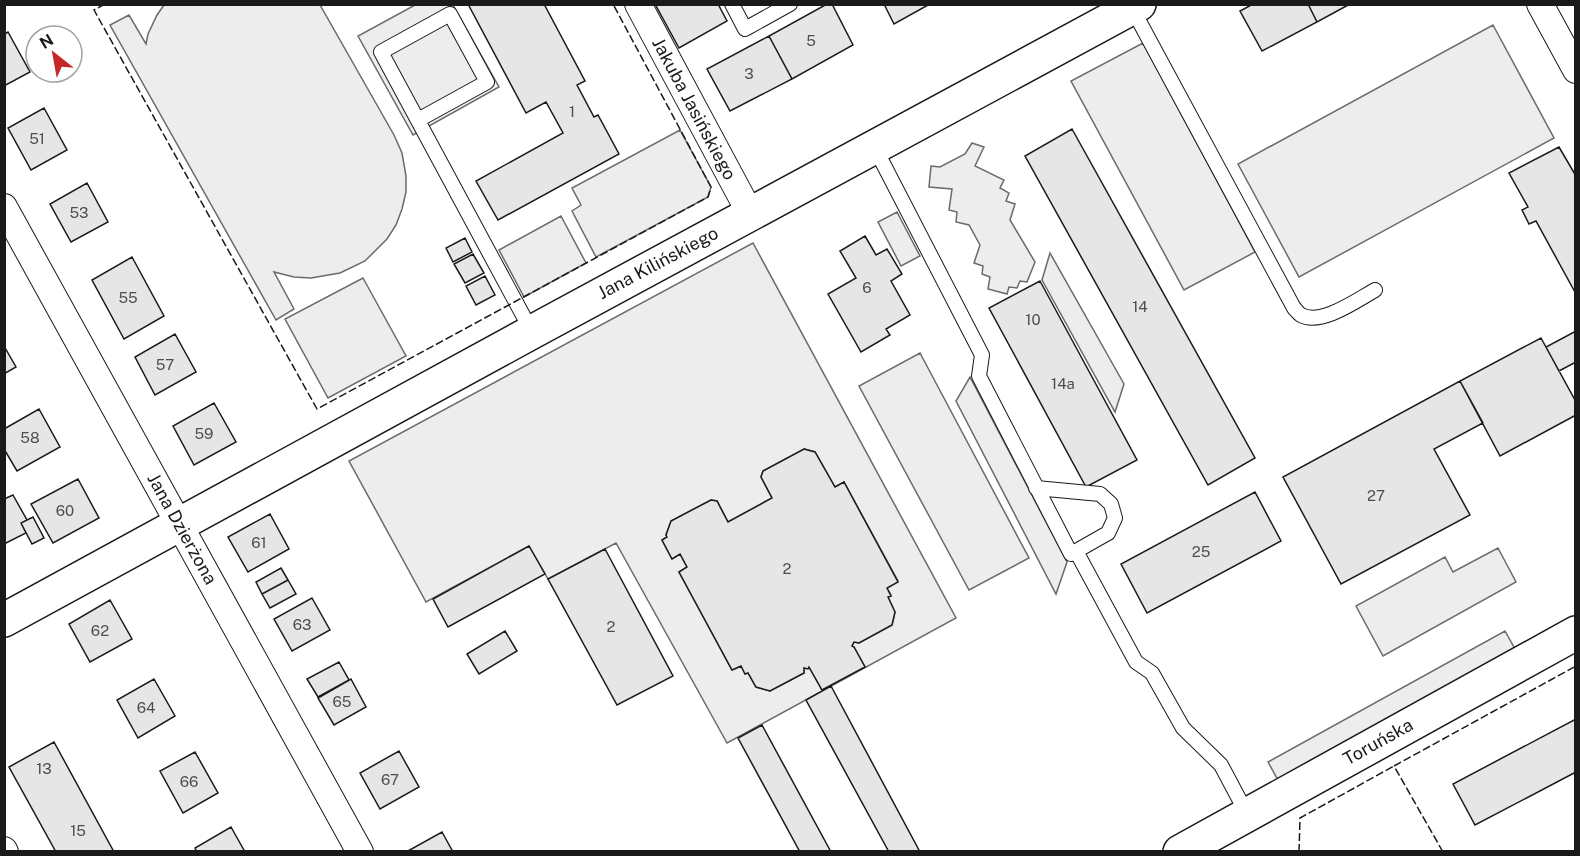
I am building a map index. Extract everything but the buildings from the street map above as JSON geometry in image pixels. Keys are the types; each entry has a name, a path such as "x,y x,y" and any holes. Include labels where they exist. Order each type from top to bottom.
{"street":[{"name":"Jakuba Jasińskiego","path":"638,4 750,213"},
{"path":"1540,4 1575,70"},
{"name":"Jana Kilińskiego","path":"4,620 874,146 1096,15 1135,6"},
{"name":"Jana Dzierżona","path":"4,207 360,852"},
{"name":"Toruńska","path":"1180,852 1575,633"}],"lane":[{"path":"732,4 745,29 790,4"},
{"path":"1135,6 1294,308 1300,315 1310,318 1322,316 1334,313 1375,290"},
{"path":"418,120 487,82 450,14 381,52 532,332"},
{"path":"874,146 982,355 979,376 1036,488 1071,554 1108,533 1115,518 1111,504 1101,494 1036,488"},
{"path":"1076,551 1136,662 1152,673 1183,729 1221,765 1247,814"}],"shaded area":[{"path":"164,5 320,5 402,153 406,192 396,225 387,239 365,261 340,273 311,278 274,272 294,309 276,320 110,25 129,15 146,44 148,34"},
{"path":"415,5 453,5 499,87 413,135 358,36"},
{"path":"1493,25 1554,138 1299,277 1238,164"},
{"path":"1143,43 1255,252 1184,290 1071,81"},
{"path":"680,130 711,187 708,197 596,257 572,211 581,205 572,188"},
{"path":"972,143 984,147 975,166 1004,180 1000,188 1009,193 1006,201 1015,204 1010,220 1035,262 1027,282 1020,281 1017,288 1009,287 1007,294 988,289 990,277 982,274 983,266 974,263 980,245 969,225 956,222 957,212 949,210 952,189 929,187 931,166 940,167 965,154"},
{"path":"897,212 920,256 901,266 878,222"},
{"path":"561,216 586,263 524,297 499,250"},
{"path":"753,243 956,618 727,743 616,543 548,579 529,546 426,602 349,461","holes":["804,449 815,452 835,487 844,482 898,581 887,588 891,595 888,597 895,612 892,625 859,643 854,642 852,646 865,667 822,690 809,667 804,668 804,673 770,691 756,687 741,666 732,670 679,572 687,567 680,554 672,559 662,540 667,537 671,521 711,500 717,501 728,522 772,498 761,477 763,471"]},
{"path":"1050,253 1124,384 1115,412 1042,280"},
{"path":"363,278 406,356 328,398 285,319"},
{"path":"920,353 1029,558 969,590 859,386"},
{"path":"970,377 1067,562 1056,594 956,401"},
{"path":"1498,548 1516,582 1383,656 1356,606 1445,557 1453,572"},
{"path":"1505,631 1515,649 1278,780 1268,762"}],"fence":[{"path":"105,4 94,10 317,409 708,197 711,187 613,4"},
{"path":"1443,852 1394,766 1576,666"},
{"path":"1299,852 1300,818 1394,766"}]}
